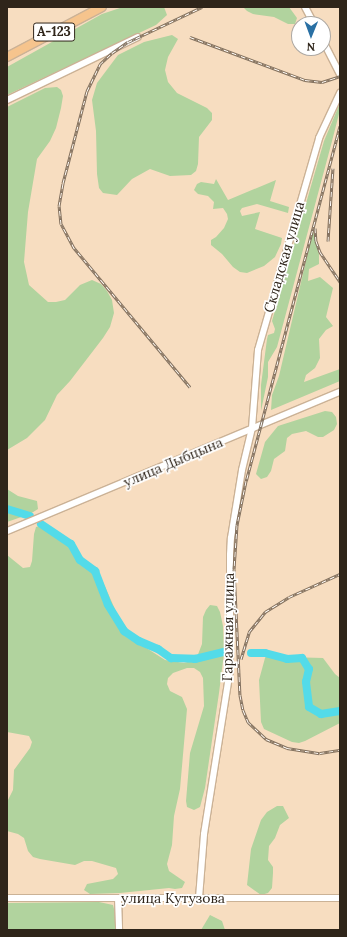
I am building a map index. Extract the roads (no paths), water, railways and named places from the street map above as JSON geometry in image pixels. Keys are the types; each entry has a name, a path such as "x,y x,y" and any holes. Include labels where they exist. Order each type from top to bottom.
{"main road":[{"name":"А-123","path":"7,57 102,7"}],"street":[{"path":"305,7 310,16"},
{"path":"7,100 138,37"},
{"path":"331,56 340,74"},
{"name":"Складская улица","path":"252,428 258,356 265,322 319,138 340,93"},
{"name":"улица Дыбцына","path":"10,530 340,392"},
{"name":"Гаражная улица","path":"199,898 204,834 230,670 231,538 242,470 252,428"},
{"name":"улица Кутузова","path":"7,898 340,898"},
{"path":"118,898 118,930"}],"waterway":[{"path":"7,509 30,516"},
{"path":"41,524 71,544 80,560 95,571 108,605 124,631 139,641 158,649 171,658 195,659 227,651"},
{"path":"251,653 265,653 287,659 302,658 309,669 306,682 309,707 321,714 340,711"}],"railway":[{"path":"190,387 74,248 61,224 59,206 63,183 87,91 100,64 112,53 128,42 202,7"},
{"path":"190,37 305,80 322,82 340,76"},
{"path":"340,126 246,481 237,525 234,569 240,695 243,710 248,722 266,739 287,748 320,753 340,750"},
{"path":"328,241 333,168"},
{"path":"315,228 316,241 320,252 340,282"},
{"path":"241,659 249,632 265,612 289,597 340,574"}]}
